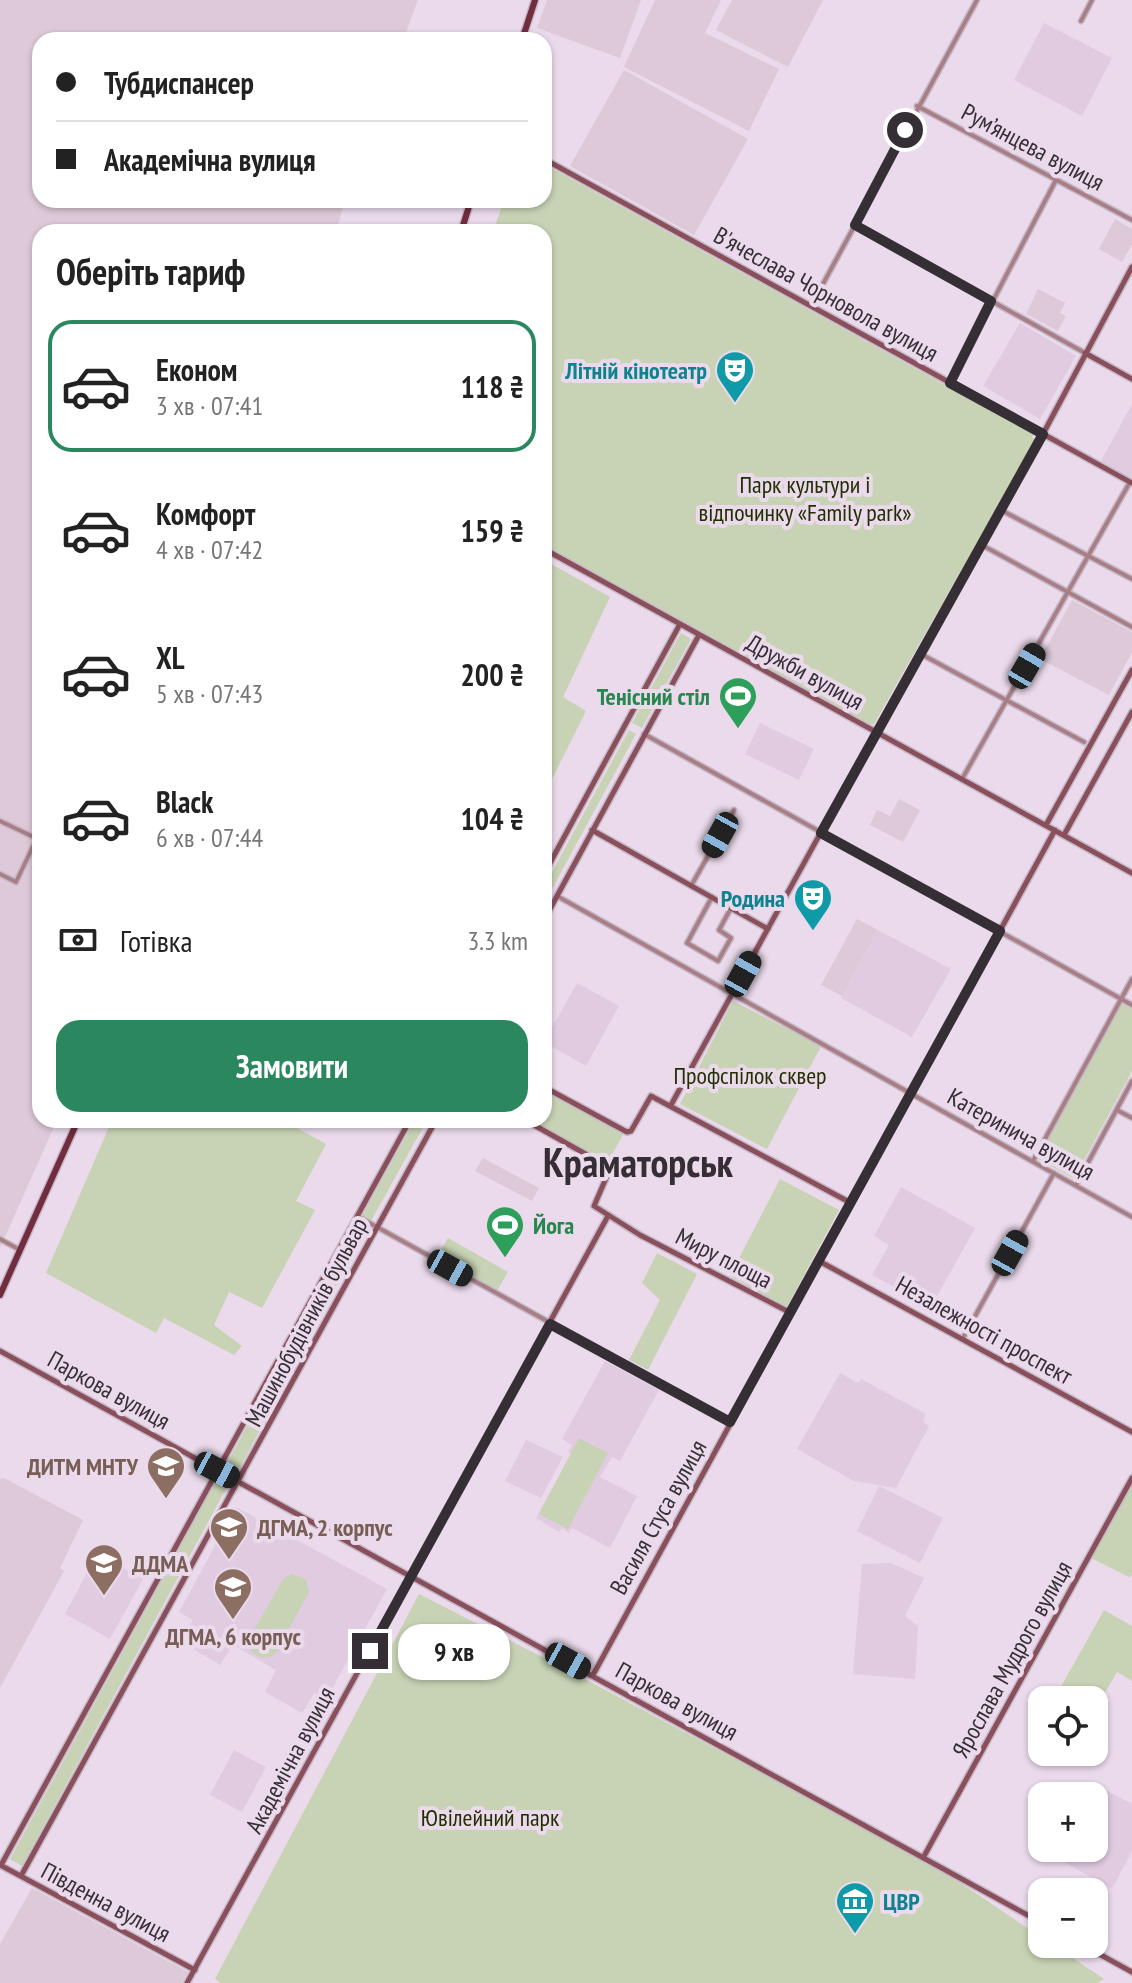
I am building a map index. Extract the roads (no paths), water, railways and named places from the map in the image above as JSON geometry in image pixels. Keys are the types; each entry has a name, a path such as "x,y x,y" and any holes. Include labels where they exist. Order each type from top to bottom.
{"main road":[{"path":"525,32 535,0"},
{"path":"0,1295 74,1128"}],"street":[{"path":"811,306 977,0"},
{"path":"1081,21 1092,0"},
{"name":"Рум’янцева вулиця","path":"917,106 1132,220"},
{"name":"В'ячеслава Чорновола вулиця","path":"552,163 1131,483"},
{"path":"950,383 1056,180"},
{"path":"855,225 1132,379"},
{"path":"671,1105 1043,434 1132,267"},
{"path":"962,779 1131,483"},
{"path":"999,509 1132,579"},
{"path":"980,544 1132,627"},
{"name":"Дружби вулиця","path":"552,553 1132,873"},
{"path":"552,859 680,624"},
{"path":"552,905 699,635"},
{"path":"919,653 1084,742"},
{"path":"1046,825 1132,670"},
{"path":"1064,835 1132,712"},
{"path":"644,734 1132,1005"},
{"path":"691,886 734,810"},
{"path":"0,821 32,836"},
{"path":"592,830 768,929"},
{"name":"Василя Стуса вулиця","path":"593,1675 1055,830"},
{"path":"0,874 16,882 32,851"},
{"name":"Катеринича вулиця","path":"557,896 1132,1217"},
{"path":"712,897 687,943 718,961 731,938 719,930 731,908"},
{"path":"1033,1161 1132,979"},
{"path":"1076,1185 1132,1081"},
{"path":"552,1091 627,1132 631,1131 651,1096 851,1203"},
{"path":"1117,1110 1132,1118"},
{"name":"Машинобудівників бульвар","path":"0,1865 406,1128"},
{"name":"Машинобудівників бульвар","path":"21,1876 432,1128"},
{"path":"539,1128 610,1169 594,1206 608,1216"},
{"path":"963,1338 1054,1173"},
{"path":"357,1216 730,1422"},
{"name":"Миру площа","path":"608,1216 791,1313"},
{"name":"Академічна вулиця","path":"187,1983 608,1216"},
{"path":"0,1239 20,1250"},
{"name":"Незалежності проспект","path":"819,1261 1132,1432"},
{"name":"Паркова вулиця","path":"0,1351 1028,1915"},
{"name":"Ярослава Мудрого вулиця","path":"923,1858 1132,1478"},
{"name":"Південна вулиця","path":"0,1865 195,1970"},
{"path":"1106,1958 1132,1972"}],"place":[{"name":"Літній кінотеатр","path":"735,404"},
{"name":"Тенісний стіл","path":"738,730"},
{"name":"Родина","path":"813,932"},
{"name":"Йога","path":"505,1259"},
{"name":"ДИТМ МНТУ","path":"166,1500"},
{"name":"ДГМА, 2 корпус","path":"229,1561"},
{"name":"ДДМА","path":"104,1597"},
{"name":"ДГМА, 6 корпус","path":"233,1621"},
{"name":"ЦВР","path":"855,1935"}],"district":[{"name":"Краматорськ","path":"638,1162"}],"park label":[{"name":"Парк культури і відпочинку «Family park»","path":"805,498"},
{"name":"Профспілок сквер","path":"750,1075"},
{"name":"Ювілейний парк","path":"490,1817"}]}
